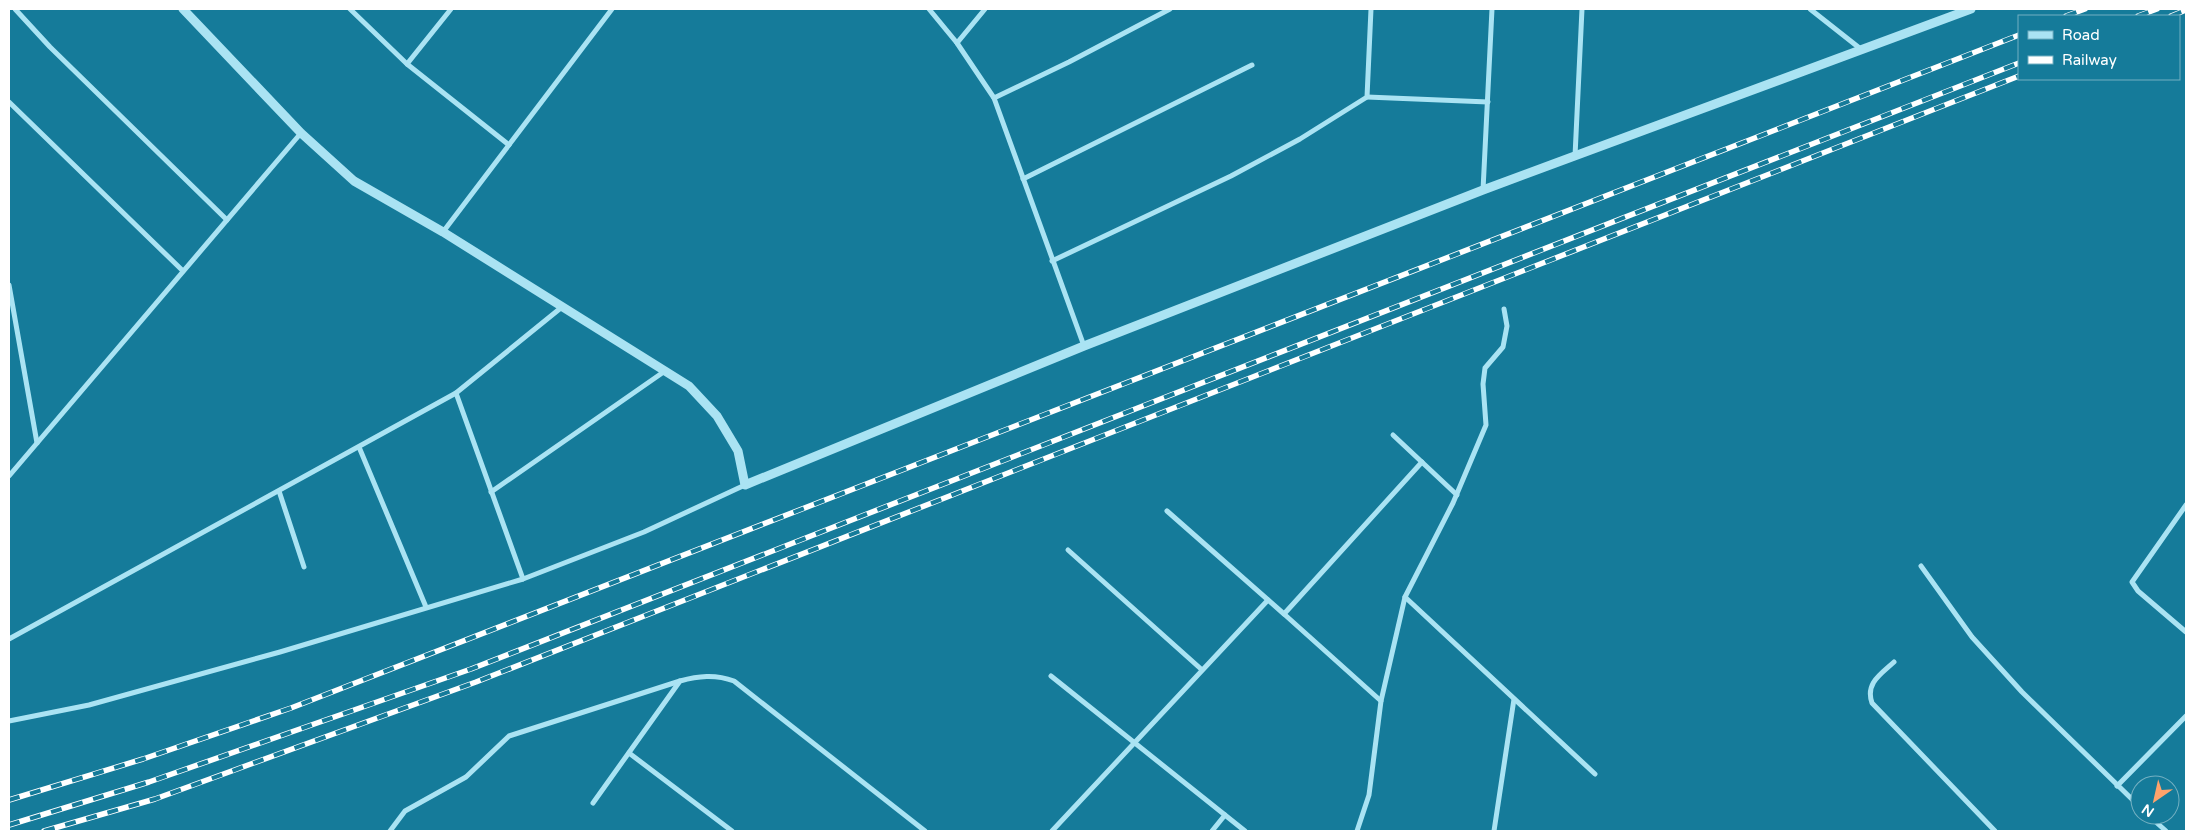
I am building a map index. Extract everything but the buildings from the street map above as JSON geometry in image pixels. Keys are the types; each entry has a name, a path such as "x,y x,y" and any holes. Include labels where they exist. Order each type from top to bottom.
{"street":[{"path":"16,9 50,47 227,220"},
{"path":"183,9 301,133 354,182 443,232 689,386 717,416 738,451 745,486"},
{"path":"350,9 407,64 509,145"},
{"path":"407,64 451,9"},
{"path":"443,232 612,9"},
{"path":"929,9 957,43 994,98 1084,346"},
{"path":"957,43 984,9"},
{"path":"994,98 1069,62 1170,9"},
{"path":"1367,98 1371,9"},
{"path":"1483,190 1492,9"},
{"path":"1575,156 1582,9"},
{"path":"1810,9 1862,50"},
{"path":"9,721 89,705 280,652 522,579 644,532 745,486 1084,346 1483,190 1970,9"},
{"path":"1023,179 1252,65"},
{"path":"1052,261 1231,176 1300,139 1367,98 1488,102"},
{"path":"9,102 184,271"},
{"path":"9,476 301,133"},
{"path":"9,285 37,443"},
{"path":"9,640 456,393 562,307"},
{"path":"1357,831 1368,795 1380,701 1405,597 1457,494 1486,425 1483,384 1485,368 1504,347 1507,326 1504,309"},
{"path":"491,492 665,371"},
{"path":"456,393 522,579"},
{"path":"1394,436 1457,494"},
{"path":"359,447 426,607"},
{"path":"1284,614 1422,462"},
{"path":"279,491 304,567"},
{"path":"2186,505 2132,582 2138,591 2186,632"},
{"path":"1167,511 1380,701"},
{"path":"1068,550 1201,669"},
{"path":"1921,566 1972,637 2022,692 2130,798"},
{"path":"1405,597 1595,774"},
{"path":"1052,831 1135,743 1201,669 1268,600"},
{"path":"1894,662 1872,683 1869,694 1872,702 1995,831"},
{"path":"390,831 405,811 466,777 509,736 695,676 723,676 734,681 925,831"},
{"path":"1051,676 1245,831"},
{"path":"593,803 680,681"},
{"path":"1494,831 1514,699"},
{"path":"2117,786 2186,716"},
{"path":"628,753 732,831"},
{"path":"1212,831 1225,815"}],"railway":[{"path":"2069,15 2085,9"},
{"path":"2141,15 2157,9"},
{"path":"2174,15 2186,10"},
{"path":"9,800 143,759 291,708 2018,35"},
{"path":"9,825 149,782 471,669 2018,63"},
{"path":"44,831 155,799 476,682 2018,76"}]}
